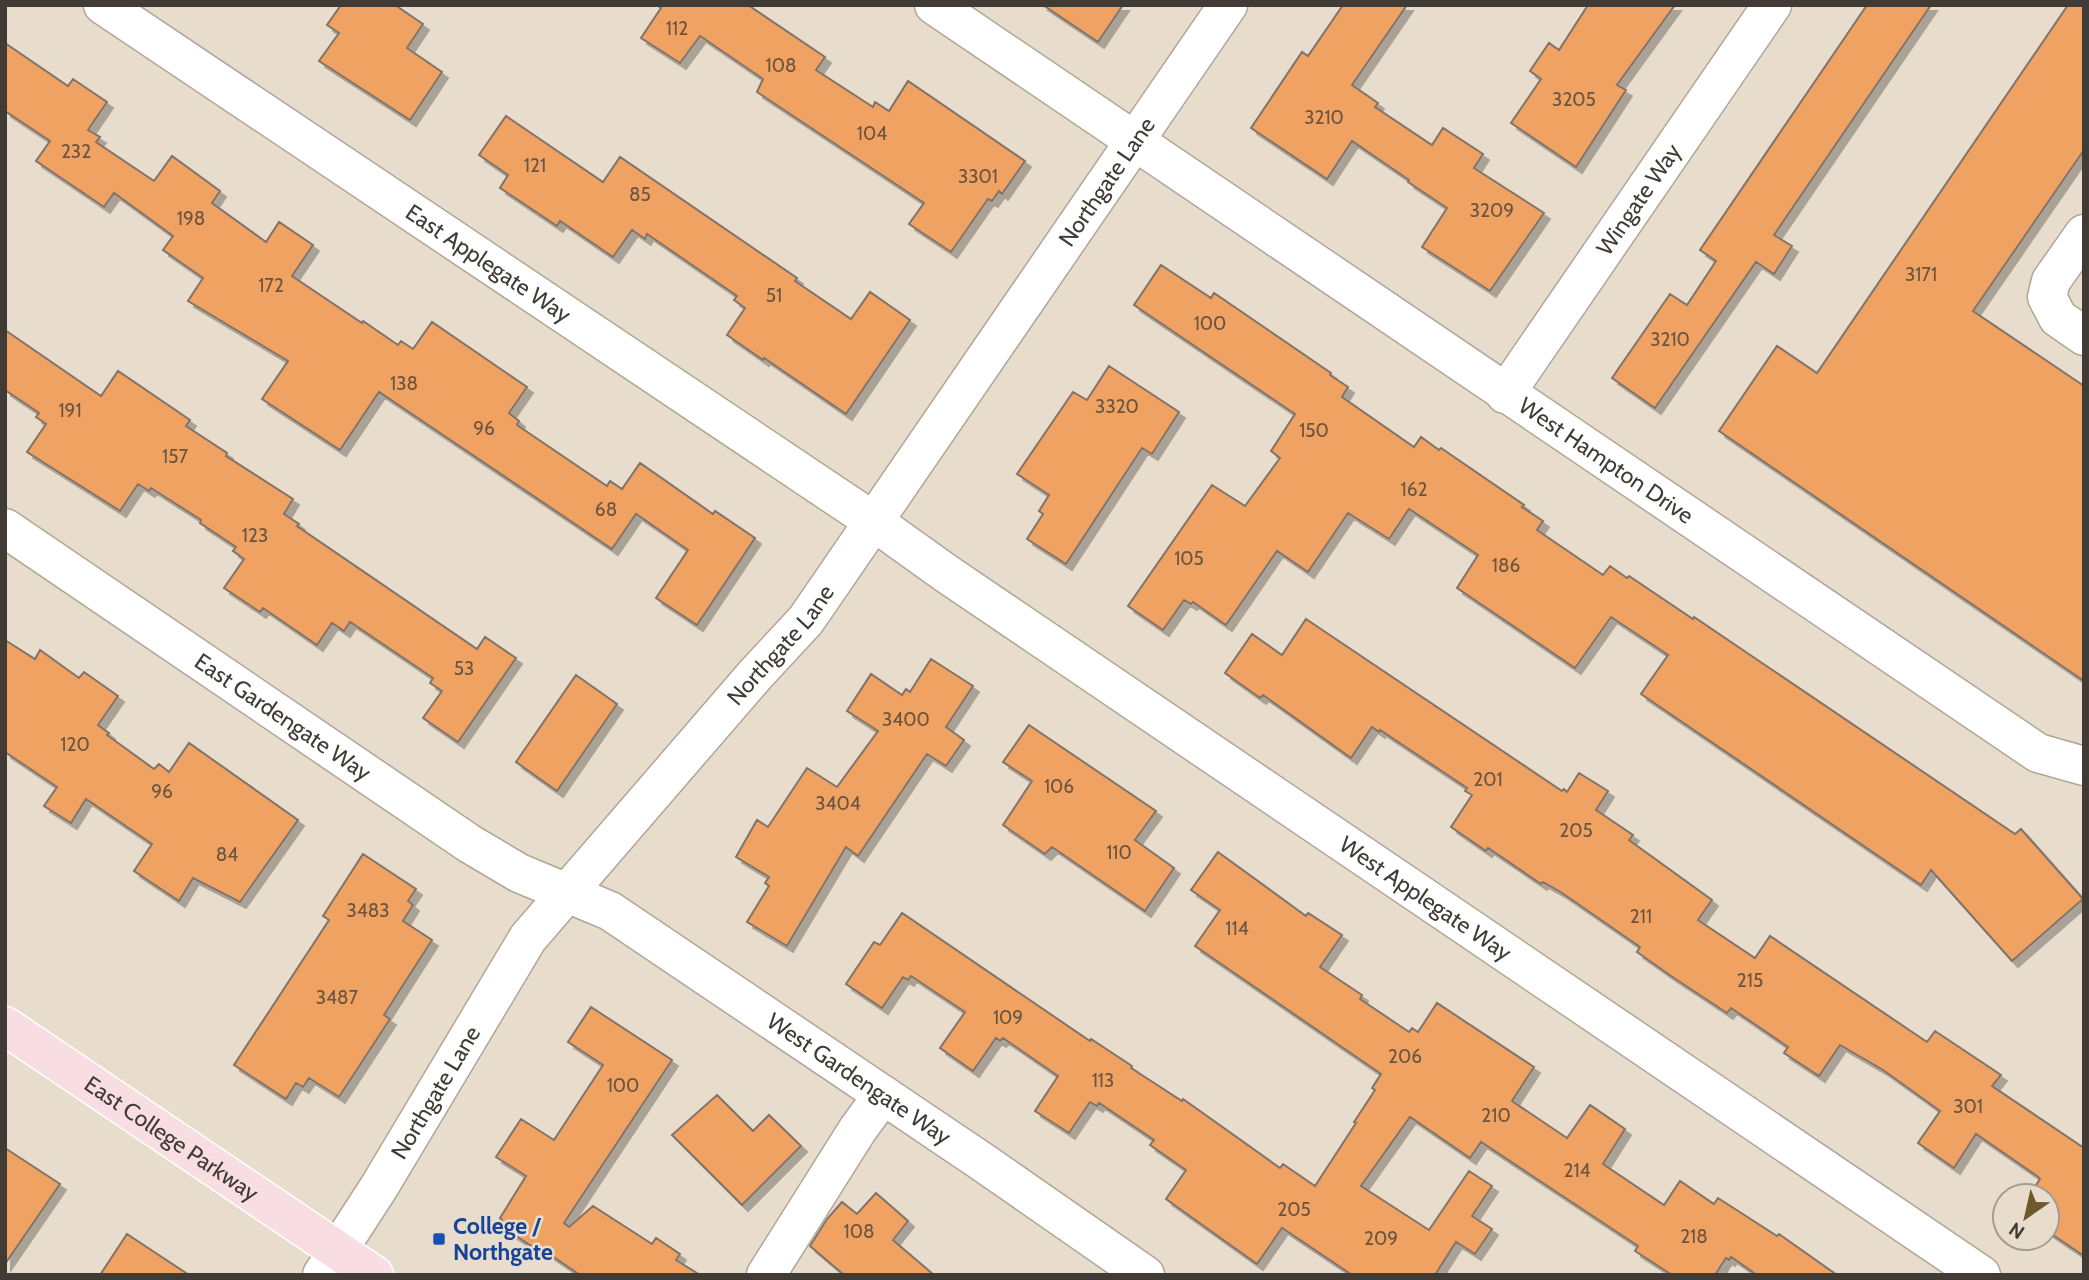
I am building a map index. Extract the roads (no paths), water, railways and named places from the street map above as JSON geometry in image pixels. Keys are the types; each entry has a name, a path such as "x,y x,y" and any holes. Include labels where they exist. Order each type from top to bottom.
{"main road":[{"name":"East College Parkway","path":"5,1027 330,1263 374,1275"}],"street":[{"name":"East Applegate Way","path":"103,5 873,521"},
{"name":"West Hampton Drive","path":"934,5 2038,753 2084,766"},
{"name":"Northgate Lane","path":"330,1263 380,1187 528,938 806,620 1228,5"},
{"name":"Wingate Way","path":"1505,394 1772,5"},
{"path":"2084,233 2051,281 2046,298 2058,318 2084,336"},
{"name":"West Applegate Way","path":"873,521 958,582 1981,1275"},
{"name":"East Gardengate Way","path":"5,528 470,844 519,873 567,895"},
{"name":"West Gardengate Way","path":"567,895 610,911 1145,1275"},
{"path":"766,1275 858,1129 883,1095"}],"place":[{"name":"College / Northgate","path":"439,1239"}]}
